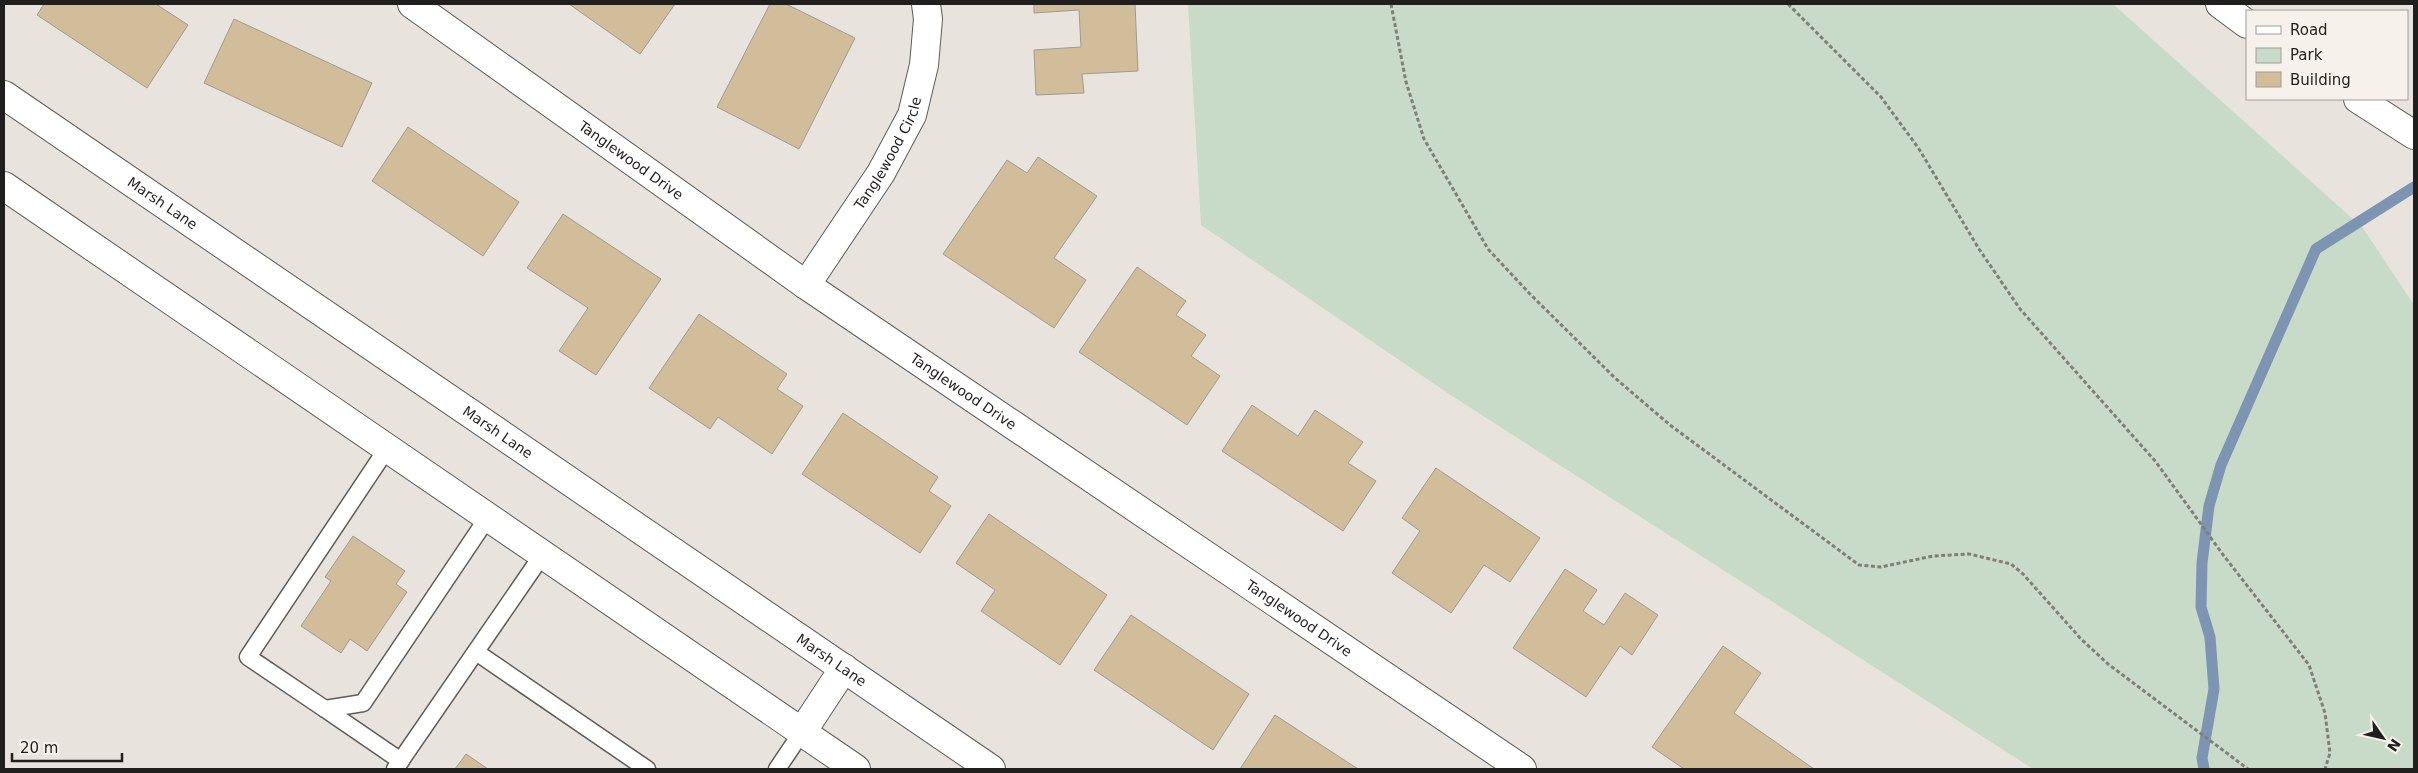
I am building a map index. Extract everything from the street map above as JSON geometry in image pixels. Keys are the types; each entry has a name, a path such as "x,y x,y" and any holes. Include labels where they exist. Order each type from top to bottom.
{"main road":[{"name":"Tanglewood Drive","path":"412,4 806,285 1522,769"},
{"name":"Tanglewood Circle","path":"806,285 881,173 912,115 924,65 928,18 926,4"},
{"path":"2220,4 2246,23"},
{"name":"Marsh Lane","path":"4,95 991,769"},
{"path":"2360,100 2414,135"},
{"path":"4,186 856,769"},
{"path":"802,732 844,668"}],"lane":[{"path":"388,447 248,658 325,710 398,765 543,554"},
{"path":"325,710 363,703 488,516"},
{"path":"476,652 647,769"},
{"path":"778,769 802,732"}],"path":[{"path":"1391,4 1406,82 1424,139 1488,249 1529,293 1615,378 1670,425 1859,565 1881,567 1933,556 1969,554 2011,564 2023,574 2081,639 2108,664 2248,769"},
{"path":"1788,4 1881,97 1919,149 1979,250 2020,309 2156,462 2224,556 2309,665 2325,713 2330,753 2325,769"}],"green space":[{"path":"1188,4 2113,4 2363,228 2414,305 2414,769 2033,769 1449,394 1201,225"}],"building":[{"path":"44,4 156,4 188,25 147,88 37,15"},
{"path":"569,4 675,4 640,54"},
{"path":"770,4 786,4 855,38 799,149 717,107"},
{"path":"1034,4 1135,4 1138,71 1082,74 1084,93 1036,95 1034,50 1081,47 1079,10 1034,13"},
{"path":"234,19 372,83 342,147 204,83"},
{"path":"408,127 519,202 483,256 372,181"},
{"path":"1038,157 1097,196 1054,258 1086,280 1054,328 943,254 1007,160 1027,173"},
{"path":"563,214 661,279 596,375 559,351 588,308 527,268"},
{"path":"1137,267 1186,301 1176,315 1206,335 1191,356 1220,376 1187,425 1079,352"},
{"path":"699,314 787,374 777,389 803,406 772,454 718,417 710,429 649,388"},
{"path":"1252,405 1298,436 1315,410 1363,442 1348,463 1376,481 1343,531 1222,451"},
{"path":"843,413 938,477 929,491 951,506 920,553 802,474"},
{"path":"1436,468 1540,538 1510,582 1484,565 1451,613 1392,573 1420,531 1402,518"},
{"path":"989,514 1107,595 1060,665 981,611 995,590 956,563"},
{"path":"353,536 405,571 396,584 407,592 367,651 350,639 341,653 301,626 331,581 325,577"},
{"path":"1565,569 1597,590 1583,611 1604,625 1625,593 1658,615 1632,655 1620,646 1586,697 1513,648"},
{"path":"1131,615 1249,694 1213,750 1094,670"},
{"path":"1723,646 1761,673 1734,713 1814,769 1684,769 1652,747"},
{"path":"1275,715 1358,769 1240,769"},
{"path":"466,754 488,769 455,769"}],"waterway":[{"path":"2204,769 2202,758 2214,689 2210,637 2201,607 2202,563 2209,506 2221,465 2316,249 2414,187"}]}
